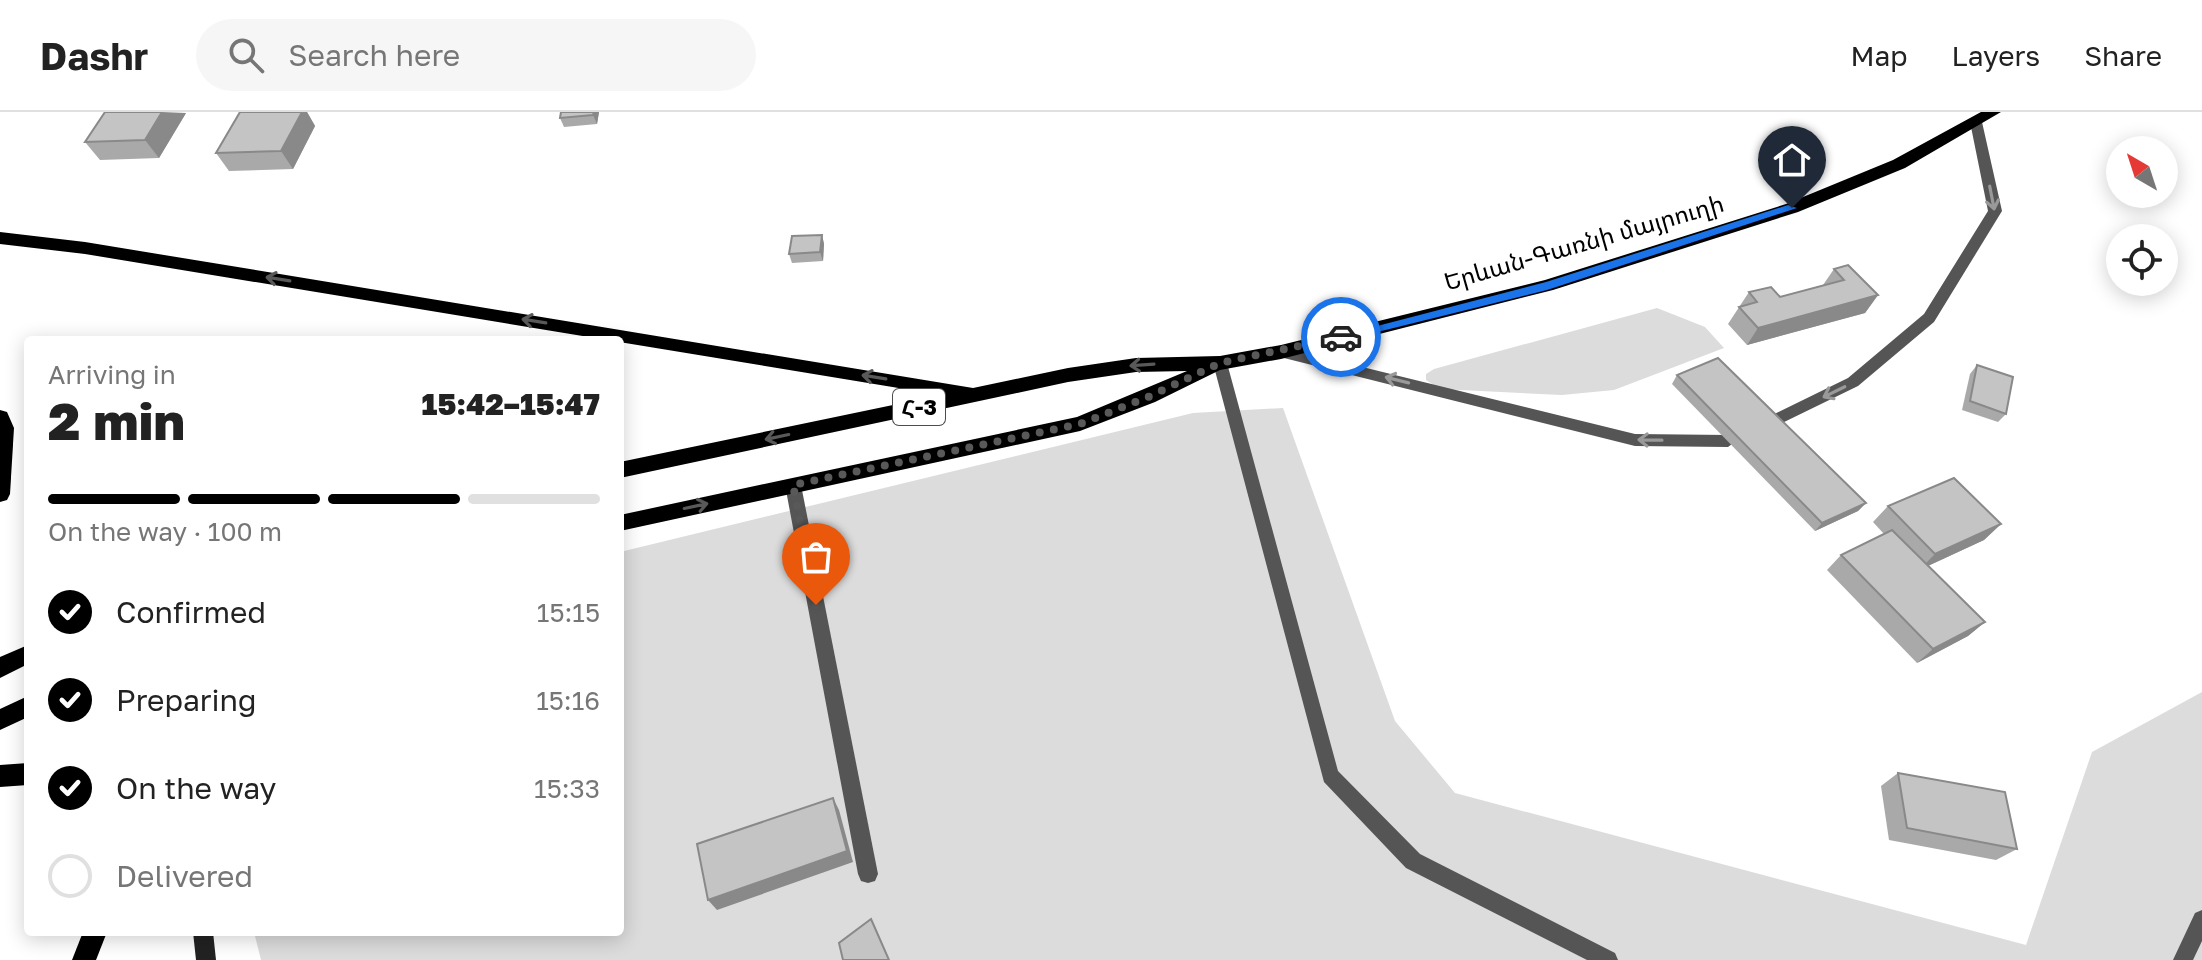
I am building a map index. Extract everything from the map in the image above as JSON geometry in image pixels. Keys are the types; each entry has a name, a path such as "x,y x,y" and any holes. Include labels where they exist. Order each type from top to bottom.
{"main road":[{"name":"Երևան-Գառնի մայրուղի","path":"624,469 978,394 1136,365 1220,363 1281,352 1547,286 1792,208 1899,164 1993,112"},
{"path":"0,238 85,248 623,336"},
{"path":"624,336 978,394"},
{"name":"Երևան-Գառնի մայրուղի","path":"624,522 1080,424 1148,397 1220,363"},
{"path":"0,417 5,428 0,494"},
{"path":"0,668 24,656"},
{"path":"0,720 24,708"},
{"path":"0,776 24,774"},
{"path":"84,960 93,936"}],"street":[{"path":"203,936 206,960"}],"lane":[{"path":"1769,423 1853,382 1929,318 1995,211 1976,122"},
{"path":"1281,352 1635,440 1728,441"},
{"path":"1220,363 1330,776 1413,861 1608,960"},
{"path":"793,485 868,874"},
{"path":"2183,960 2202,920"}],"shaded area":[{"path":"1657,308 1705,327 1724,348 1614,390 1562,395 1440,389 1426,380 1426,374 1434,369"},
{"path":"1283,408 1395,721 1455,793 2026,945 2092,752 2202,692 2202,960 261,960 255,936 624,936 624,551 1193,413"}],"building":[{"path":"105,112 162,112 145,140 85,142"},
{"path":"240,112 302,112 281,151 216,153"},
{"path":"561,112 594,112 593,115 560,118"},
{"path":"822,235 820,252 789,254 792,236"},
{"path":"1848,265 1878,295 1758,328 1739,307 1757,302 1749,292 1771,287 1780,297 1844,280 1834,269"},
{"path":"1718,358 1866,503 1822,523 1677,375"},
{"path":"1977,365 2013,377 2006,414 1970,401"},
{"path":"1954,478 2001,524 1935,554 1888,506"},
{"path":"1892,530 1985,622 1933,649 1841,555"},
{"path":"1898,773 2005,792 2017,849 1907,828"},
{"path":"833,798 847,851 708,900 697,844"},
{"path":"871,919 889,960 843,960 839,943"}],"way so far":[{"path":"816,605 793,485 1080,424 1148,397 1220,363 1341,337"}],"route":[{"path":"1341,337 1547,286 1792,208"}]}
